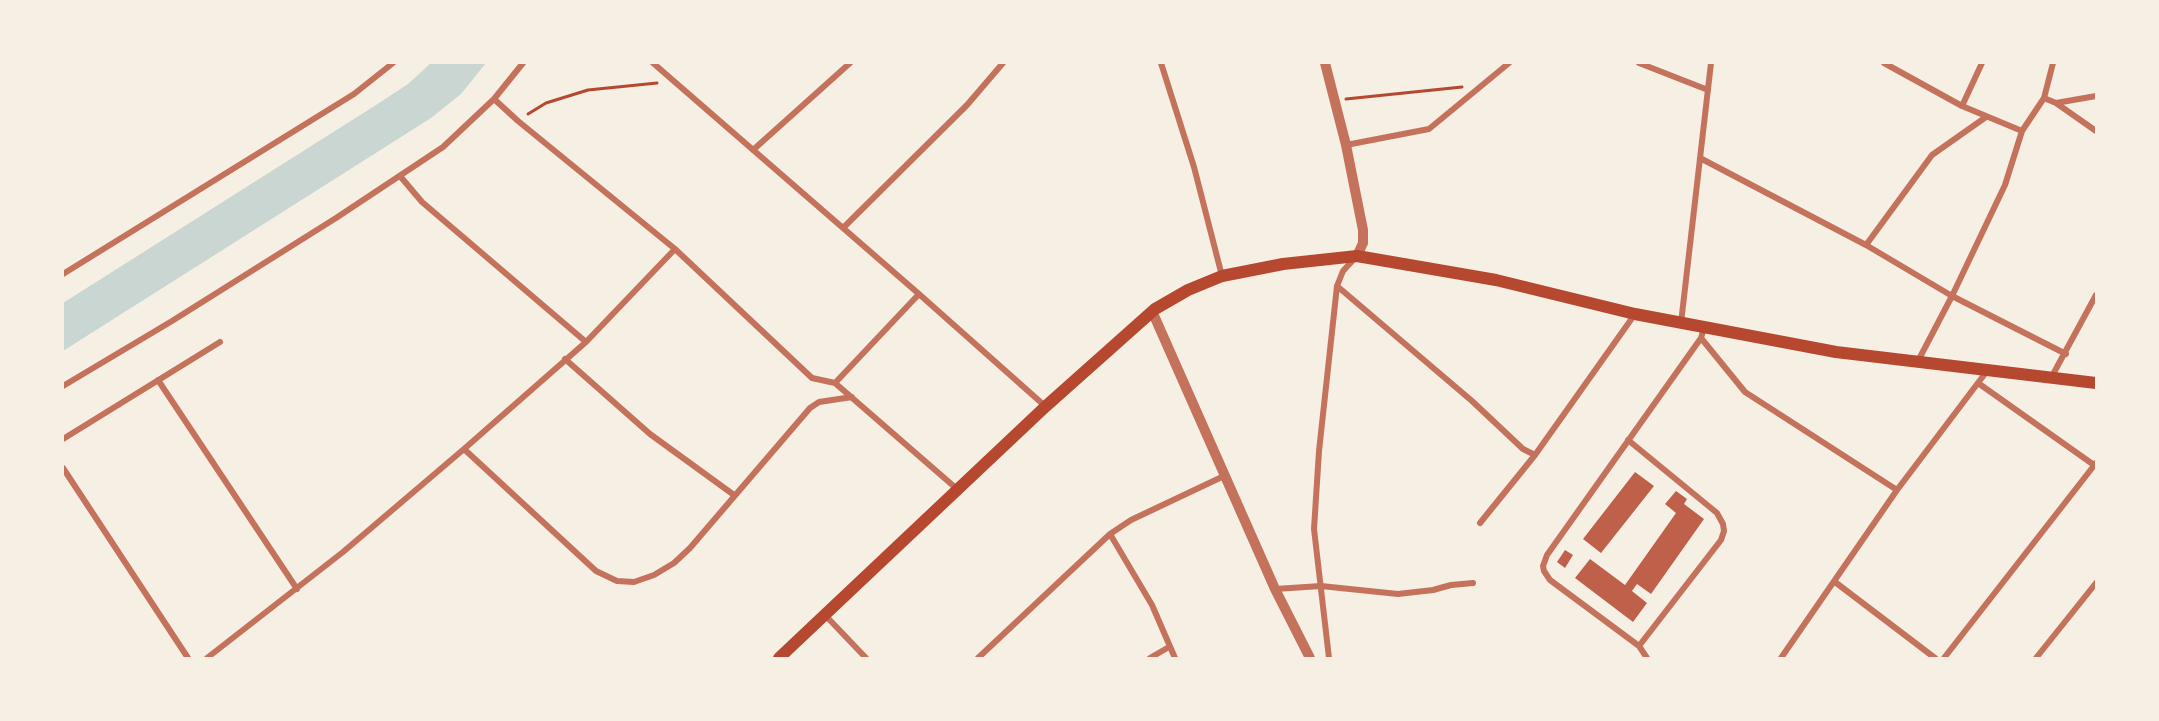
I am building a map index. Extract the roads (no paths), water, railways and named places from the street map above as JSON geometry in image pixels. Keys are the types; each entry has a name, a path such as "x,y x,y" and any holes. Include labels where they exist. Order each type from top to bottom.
{"main road":[{"path":"778,658 957,489 1152,312 1188,290 1222,276 1282,264 1357,256 1496,280 1681,323 1702,333 2096,384"}],"street":[{"path":"63,274 354,94 393,63"},
{"path":"63,387 191,309 442,147 494,99 523,63"},
{"path":"653,63 1046,407"},
{"path":"753,150 850,63"},
{"path":"843,228 967,105 1003,63"},
{"path":"1161,63 1194,167 1222,276"},
{"path":"1325,63 1336,100 1363,231 1363,243 1357,256 1343,271 1337,286 1319,451 1314,529 1329,658"},
{"path":"1639,63 1708,90"},
{"path":"1681,323 1711,63"},
{"path":"1884,63 1962,106 2022,131"},
{"path":"1962,106 1982,63"},
{"path":"1918,361 2005,185 2022,131 2044,98 2053,63"},
{"path":"1346,145 1429,129 1485,85 1507,64"},
{"path":"2056,103 2096,96"},
{"path":"2044,98 2056,103 2096,131"},
{"path":"494,99 675,249 812,378 835,383 957,489"},
{"path":"1866,245 1932,155 1986,117"},
{"path":"1700,158 1866,245 1952,296 2066,354"},
{"path":"400,176 422,202 586,342"},
{"path":"207,658 297,589 464,449 586,342 675,249"},
{"path":"1337,286 1472,401 1523,449 1535,455"},
{"path":"835,383 919,294"},
{"path":"2051,378 2096,295"},
{"path":"1152,312 1275,589 1310,658"},
{"path":"1480,523 1535,455 1635,314"},
{"path":"1647,658 1639,646 1550,580 1543,566 1547,555 1702,333 1745,392 1897,490"},
{"path":"63,439 220,342"},
{"path":"565,359 650,434 734,495"},
{"path":"1781,658 1805,620 1835,582 1897,490 1987,371"},
{"path":"158,380 297,589"},
{"path":"1944,658 2095,464 1978,383"},
{"path":"464,449 596,572 617,581 634,582 654,575 674,563 690,548 810,408 819,402 852,397"},
{"path":"1628,440 1717,513 1724,531 1721,540 1639,646"},
{"path":"63,468 188,658"},
{"path":"978,658 1110,534 1131,520 1224,476"},
{"path":"1110,534 1152,605 1175,658"},
{"path":"1835,582 1935,658"},
{"path":"1275,589 1321,586 1398,594 1473,583"},
{"path":"2037,658 2096,583"},
{"path":"824,615 866,658"},
{"path":"1150,658 1169,646"}]}
